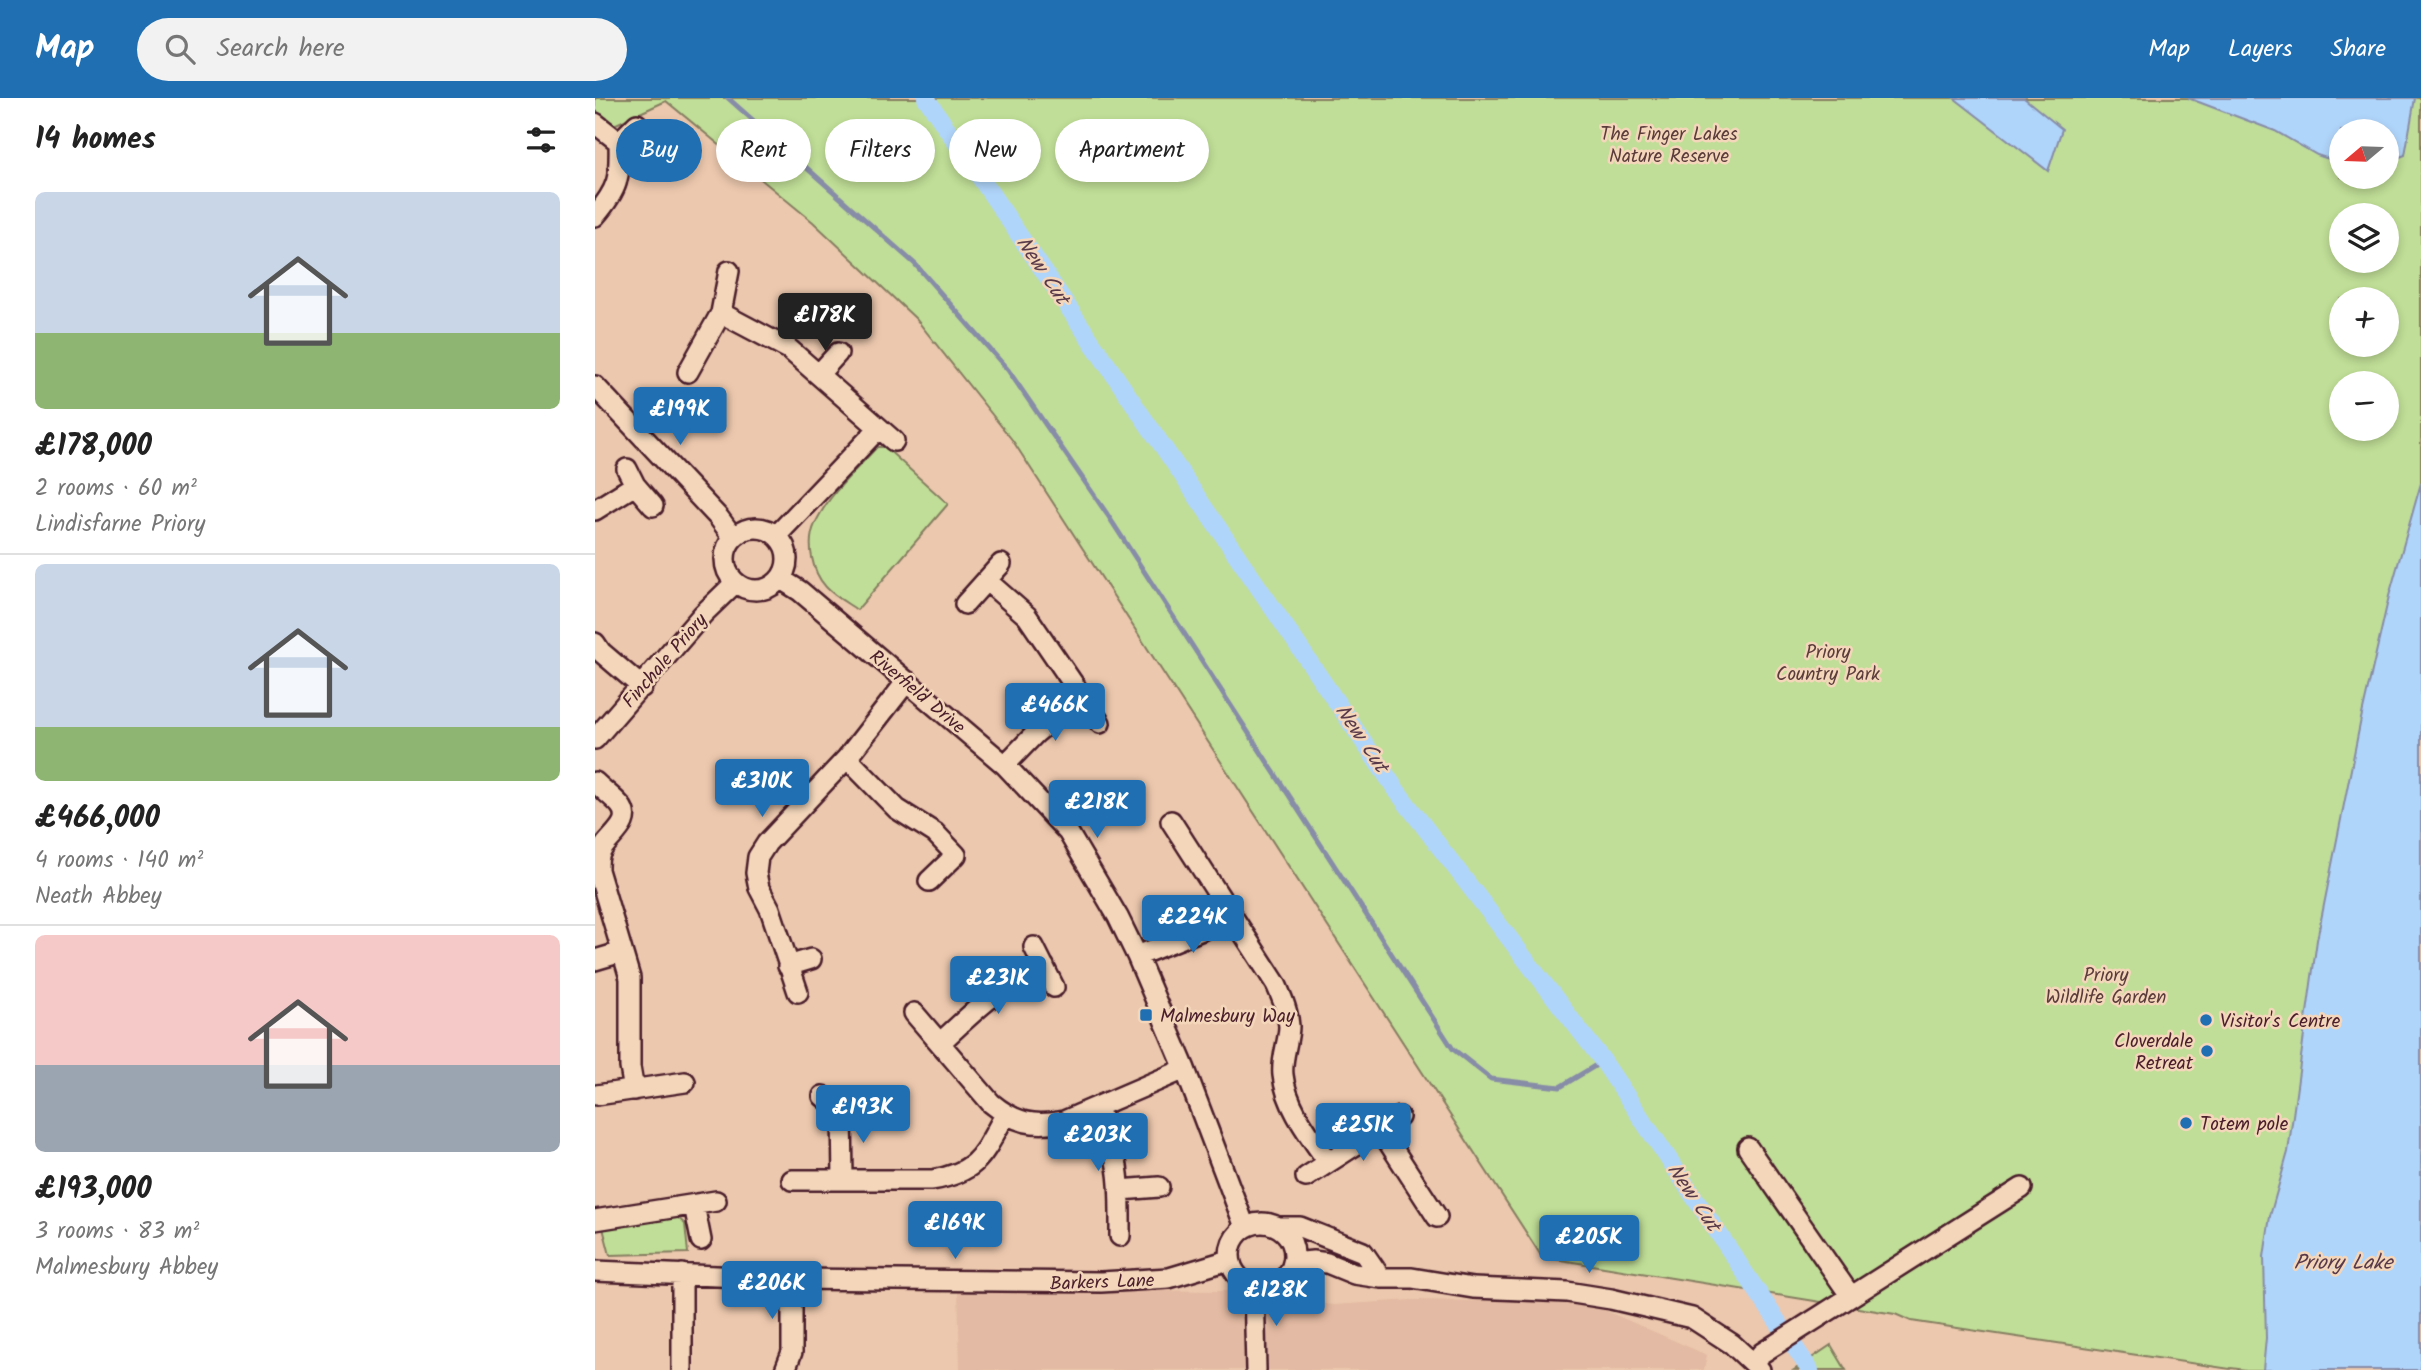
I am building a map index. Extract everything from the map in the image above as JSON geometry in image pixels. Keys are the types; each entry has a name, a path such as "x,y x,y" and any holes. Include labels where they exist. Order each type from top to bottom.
{"street":[{"path":"595,123 616,140"},
{"path":"595,216 614,192 617,182"},
{"path":"688,372 721,313 729,271"},
{"path":"721,313 789,349 887,435 777,535"},
{"path":"819,374 838,353"},
{"path":"595,386 719,517 733,537"},
{"path":"595,510 631,477 653,506"},
{"path":"747,528 765,528 777,535 786,547 788,564 781,579 768,589 751,591 735,583 725,568 726,548 733,537 747,528"},
{"path":"965,604 1001,564"},
{"name":"Riverfield Drive","path":"781,579 800,591 1006,765 1068,832 1118,917 1137,956 1185,1069 1245,1227"},
{"path":"987,581 1027,616 1100,723"},
{"name":"Finchale Priory","path":"595,740 703,614 735,583"},
{"path":"595,643 601,652 642,687"},
{"path":"798,992 770,909 759,888 756,873 758,858 767,843 847,758 907,681"},
{"path":"1006,765 1036,733 1081,696"},
{"path":"847,758 897,809 935,832 956,855 929,881"},
{"path":"595,782 622,807 625,814 623,825 602,848 598,857 598,870 630,978 631,1067 634,1090"},
{"path":"1171,821 1276,984 1286,1007 1289,1027 1282,1073 1286,1091 1305,1128 1328,1162"},
{"path":"1137,956 1202,930 1230,914"},
{"path":"1034,947 1054,987"},
{"path":"595,960 622,952"},
{"path":"788,966 811,959"},
{"path":"940,1043 1010,982 1044,967"},
{"path":"914,1013 992,1103 1006,1115 1027,1123 1064,1121 1185,1069"},
{"path":"597,1095 685,1082"},
{"path":"823,1096 850,1106 843,1179"},
{"path":"1097,1107 1113,1146 1120,1190 1120,1236"},
{"path":"792,1180 932,1180 952,1176 966,1171 975,1163 1006,1115"},
{"path":"1305,1177 1399,1117"},
{"path":"1380,1129 1437,1217"},
{"path":"1748,1148 1850,1295"},
{"path":"1120,1190 1159,1186"},
{"path":"1293,1264 1313,1261 1327,1263 1354,1274 1381,1278 1412,1278 1473,1289 1567,1292 1611,1298 1692,1318 1732,1344 1757,1367 1762,1353 2022,1188"},
{"path":"595,1220 716,1202"},
{"path":"694,1205 701,1240"},
{"path":"1279,1227 1292,1244 1293,1264 1283,1279 1275,1284 1254,1286 1242,1280 1231,1268 1231,1243 1245,1227 1257,1222 1279,1227 1300,1227 1363,1252 1381,1278"},
{"name":"Barkers Lane","path":"595,1271 792,1279 1101,1282 1169,1278 1229,1260"},
{"path":"682,1274 682,1370"},
{"path":"785,1370 792,1352 792,1279"},
{"path":"1254,1286 1256,1370"}],"shaded area":[{"path":"958,1289 1233,1291 1333,1305 1411,1300 1586,1302 1707,1355 1704,1370 960,1370"}],"green space":[{"name":"Priory Country Park","path":"595,98 2421,98 2421,1370 2230,1369 1911,1321 1895,1314 1542,1257 1013,441 916,319 813,222 764,182 811,182 811,119 716,119 716,142 702,131 702,119 688,119 666,101 627,119 616,119 614,125 595,110"},
{"path":"877,447 885,447 948,504 857,610 821,581 812,557 811,540 815,524 827,503"},
{"path":"676,1216 685,1224 688,1253 610,1255 603,1228"},
{"path":"1831,1345 1846,1370 1794,1370"}],"water":[{"path":"1954,98 2024,98 2062,129 2048,171"},
{"path":"2188,98 2415,98 2405,155 2399,157 2399,119 2329,119 2329,159 2275,131"},
{"name":"Priory Lake","path":"2421,483 2421,1370 2263,1370 2266,1338 2264,1257 2270,1216 2288,1152 2317,940 2361,719 2389,596"}],"waterway":[{"path":"728,98 915,264 1008,370 1107,514 1453,1049 1491,1079 1560,1087 1603,1061"},
{"name":"New Cut","path":"926,98 1397,791 1603,1061 1810,1370"}],"place":[{"name":"Malmesbury Way","path":"1146,1015"},
{"name":"Visitor's Centre","path":"2206,1020"},
{"name":"Cloverdale Retreat","path":"2207,1051"},
{"name":"Totem pole","path":"2186,1123"}],"park label":[{"name":"The Finger Lakes Nature Reserve","path":"1669,144"},
{"name":"Priory Wildlife Garden","path":"2106,985"}]}
